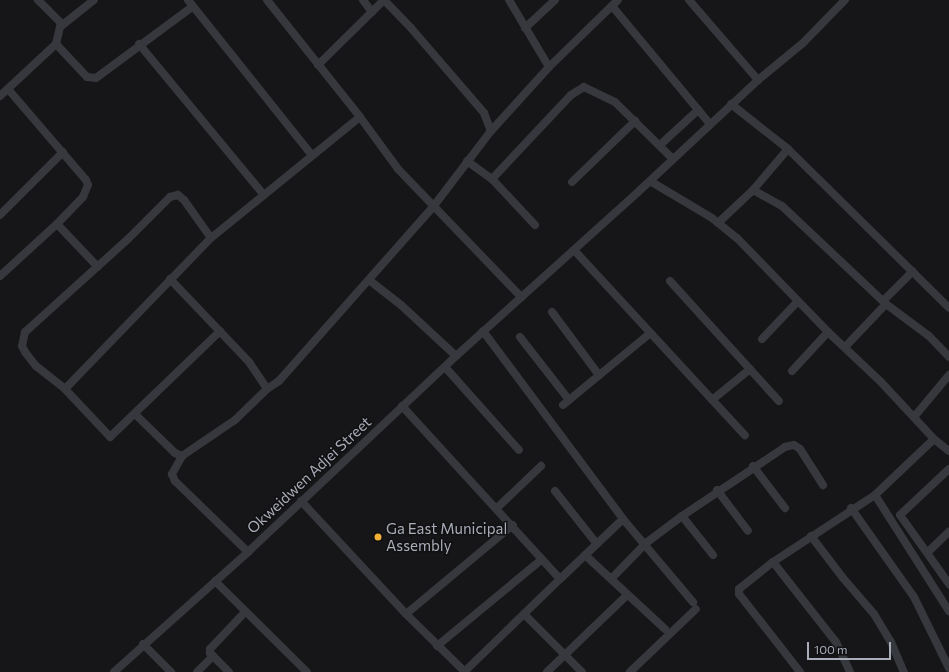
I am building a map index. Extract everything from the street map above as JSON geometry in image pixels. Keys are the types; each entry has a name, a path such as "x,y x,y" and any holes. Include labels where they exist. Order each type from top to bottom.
{"street":[{"path":"0,96 56,44 60,27 59,20 38,0"},
{"path":"60,27 94,0"},
{"path":"267,0 360,117 398,169 521,297"},
{"path":"363,0 372,12"},
{"path":"318,65 384,0 411,28 484,113 491,131"},
{"path":"509,0 549,67"},
{"path":"525,28 555,0"},
{"path":"689,0 758,80"},
{"name":"Okweidwen Adjei Street","path":"114,672 143,644 248,552 402,406 674,159 731,104 803,42 845,0"},
{"path":"248,552 175,481 172,474 182,456 235,420 267,389 279,381 433,207 491,131 549,67 615,3 710,124"},
{"path":"56,44 87,77 96,78 190,4 311,154"},
{"path":"139,44 263,194"},
{"path":"492,179 580,88 588,88 605,95 635,121 674,159"},
{"path":"0,276 57,224 83,197 88,185 80,170 8,89"},
{"path":"731,104 788,149 949,308"},
{"path":"660,145 698,110"},
{"path":"65,389 211,238 311,154 360,117"},
{"path":"572,182 635,121"},
{"path":"718,224 753,190 788,149"},
{"path":"0,215 63,152"},
{"path":"467,161 492,179 535,225"},
{"path":"650,181 718,224 740,242 934,439 949,449"},
{"path":"753,190 782,206 885,302 929,336 949,357"},
{"path":"211,238 190,208 174,195 162,204 98,267 25,332 22,340 25,352 36,366 65,389 108,437 112,436 220,331"},
{"path":"57,224 98,267"},
{"path":"574,250 649,334 745,435"},
{"path":"845,347 913,271"},
{"path":"170,279 249,362 267,389"},
{"path":"369,280 401,305 456,356"},
{"path":"670,281 779,401"},
{"path":"762,339 798,301"},
{"path":"552,312 600,375"},
{"path":"483,331 623,519 646,543 695,605 630,672"},
{"path":"792,371 828,332"},
{"path":"520,338 566,402 649,334"},
{"path":"445,367 520,450"},
{"path":"712,400 750,369"},
{"path":"914,417 949,375"},
{"path":"402,406 513,525 560,579"},
{"path":"135,414 175,453 182,456"},
{"path":"800,672 738,591 745,583 773,562 851,508 875,495 934,439"},
{"path":"612,578 646,543 718,490 753,466 785,447 794,445 800,449 823,485"},
{"path":"497,508 541,466"},
{"path":"753,466 785,508"},
{"path":"949,469 900,515 930,555 949,584"},
{"path":"718,490 748,531"},
{"path":"555,491 596,543"},
{"path":"875,495 949,611"},
{"path":"301,501 406,614 464,672 596,543 623,519"},
{"path":"851,508 914,597 949,668"},
{"path":"682,516 713,555"},
{"path":"406,614 513,525"},
{"path":"920,566 949,532"},
{"path":"812,536 879,620 904,672"},
{"path":"585,555 612,578 627,595 665,629"},
{"path":"437,646 542,559"},
{"path":"773,562 836,642 850,672"},
{"path":"215,581 307,672"},
{"path":"547,672 627,595"},
{"path":"229,672 213,656 210,649 246,612"},
{"path":"524,614 582,672"},
{"path":"143,644 171,672"},
{"path":"197,672 213,656"}],"place":[{"name":"Ga East Municipal Assembly","path":"378,537"}]}
